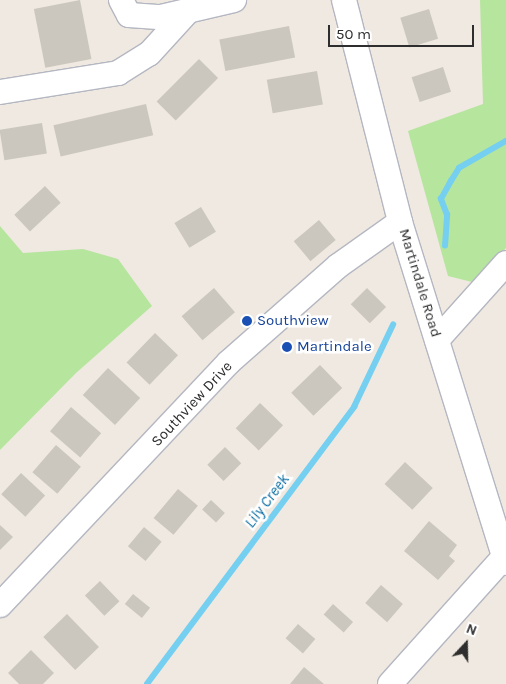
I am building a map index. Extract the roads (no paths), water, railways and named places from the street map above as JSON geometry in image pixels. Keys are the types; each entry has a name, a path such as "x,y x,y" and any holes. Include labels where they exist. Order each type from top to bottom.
{"street":[{"path":"121,0 129,15 161,18 234,0"},
{"name":"Martindale Road","path":"344,0 400,222 505,560"},
{"path":"0,92 118,73 149,54 189,10"},
{"name":"Southview Drive","path":"0,605 228,363 338,266 400,222"},
{"path":"437,340 506,263"},
{"path":"390,684 505,560"}],"waterway":[{"name":"Lily Creek","path":"445,246 447,215 441,199 451,181 459,168 506,141"},
{"name":"Lily Creek","path":"147,684 354,407 393,325"}],"place":[{"name":"Southview","path":"247,321"},
{"name":"Martindale","path":"287,347"}]}
